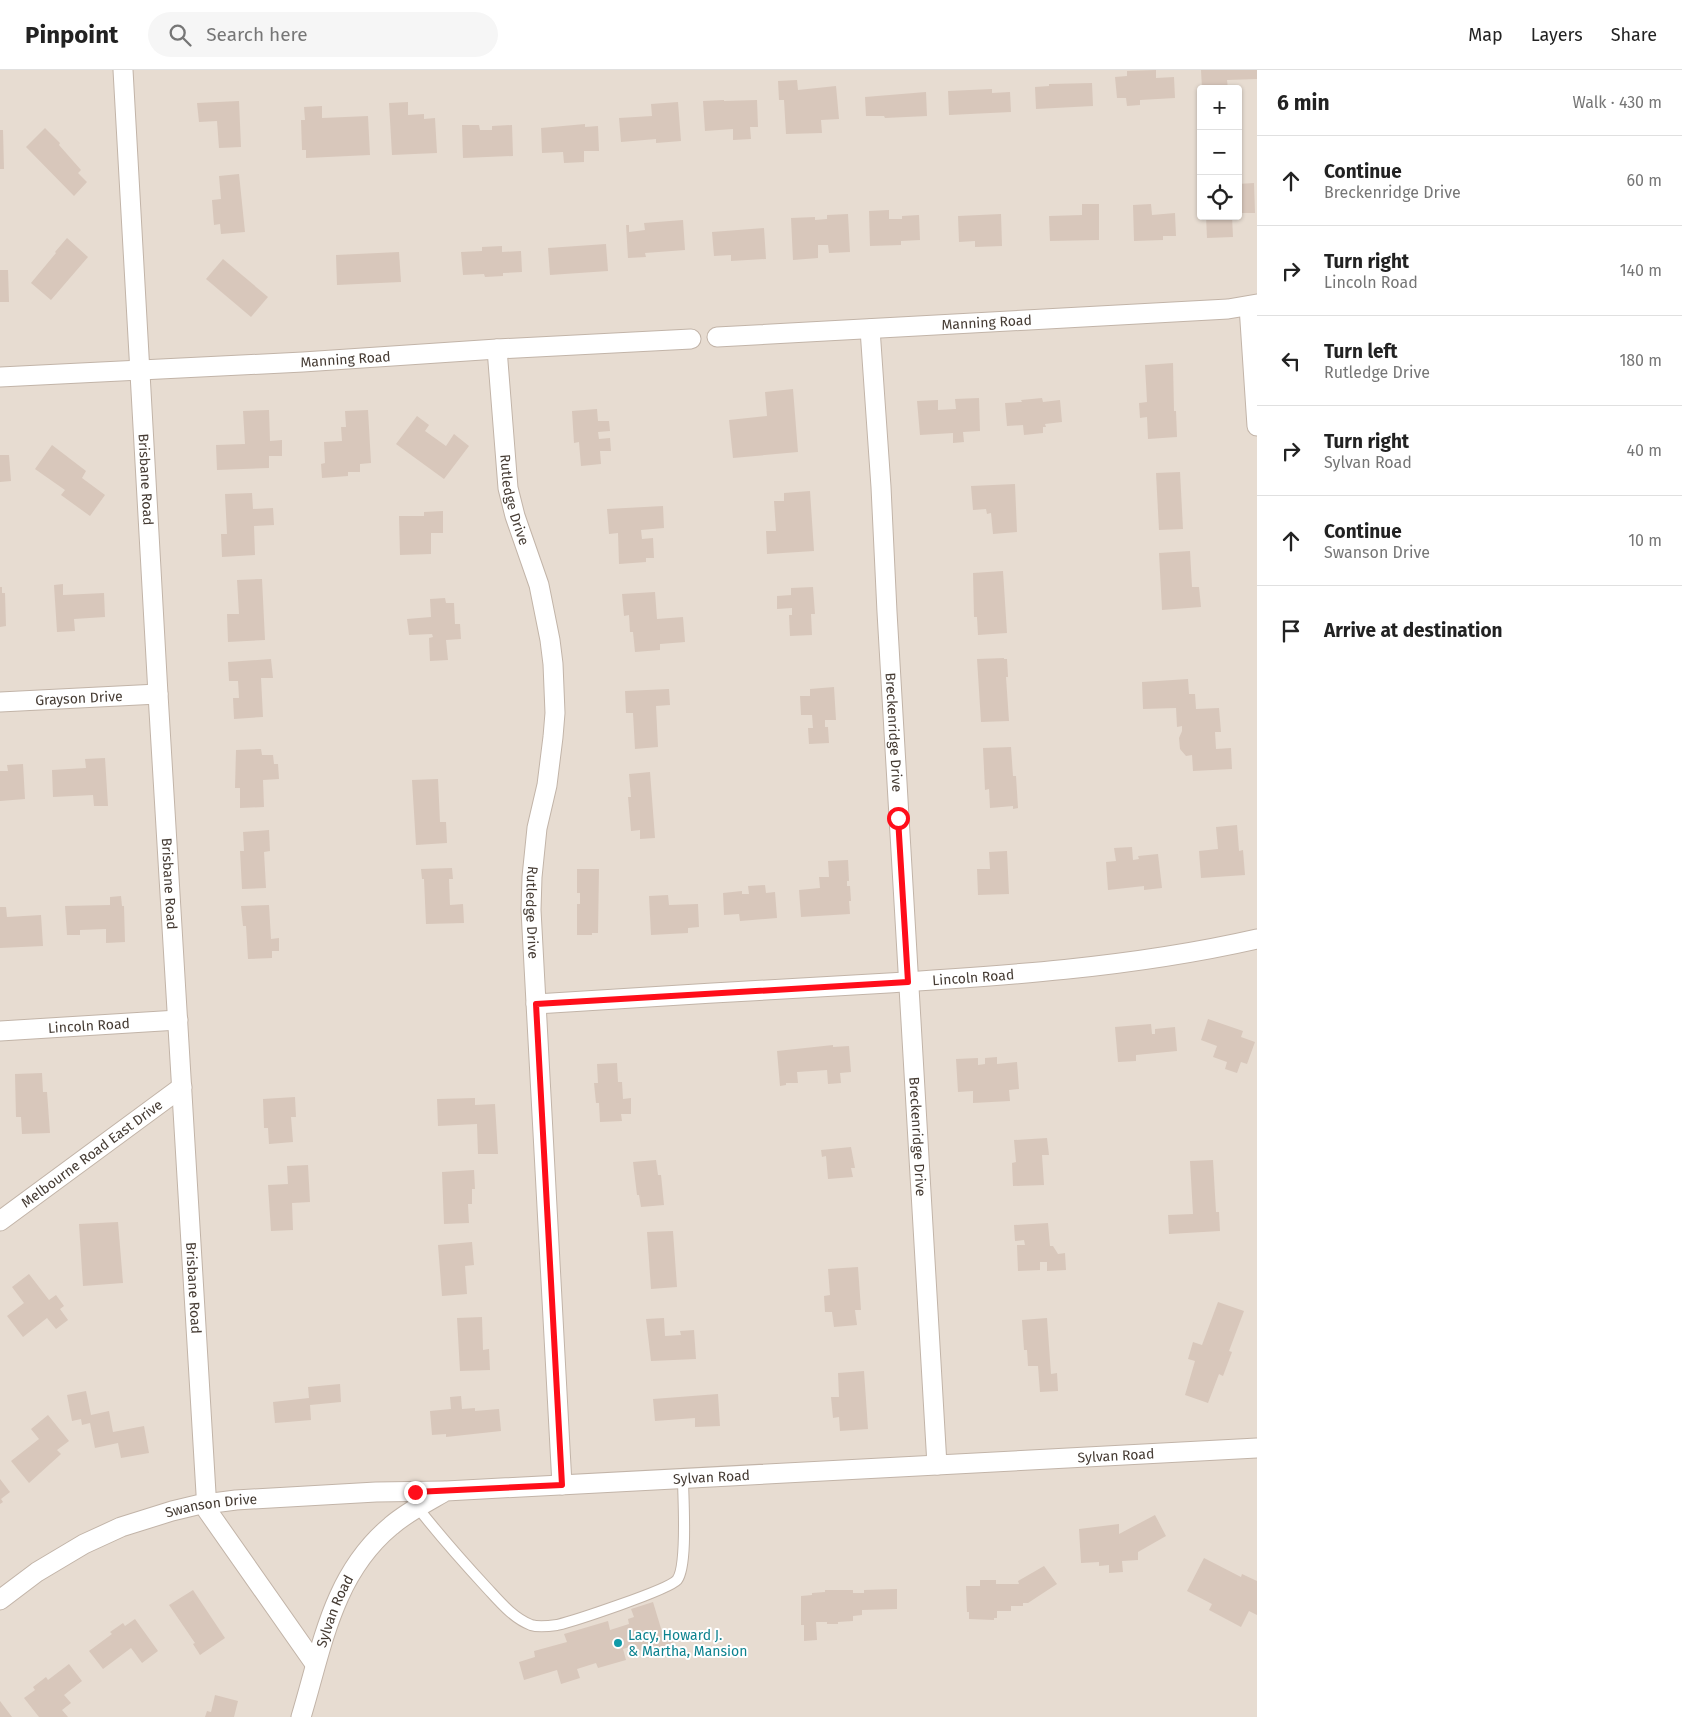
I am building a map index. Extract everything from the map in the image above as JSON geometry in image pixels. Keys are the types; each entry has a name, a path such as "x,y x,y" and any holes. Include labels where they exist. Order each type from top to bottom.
{"street":[{"name":"Brisbane Road","path":"124,70 158,694 207,1510 315,1664"},
{"name":"Manning Road","path":"717,337 1218,309 1253,305"},
{"path":"1253,305 1257,426"},
{"name":"Breckenridge Drive","path":"870,329 881,487 886,612 937,1465"},
{"name":"Manning Road","path":"0,377 303,362 691,339"},
{"name":"Rutledge Drive","path":"497,349 508,488 515,516 539,585 553,664 555,713 553,737 547,785 537,828 532,877 531,918 562,1485"},
{"name":"Grayson Drive","path":"0,702 158,694"},
{"name":"Lincoln Road","path":"536,1004 1010,975 1116,964 1189,953 1257,939"},
{"name":"Lincoln Road","path":"0,1031 178,1020"},
{"name":"Melbourne Road East Drive","path":"0,1220 182,1087"},
{"name":"Sylvan Road","path":"301,1717 315,1664 343,1585 358,1560 390,1526 446,1491 1257,1448"},
{"name":"Swanson Drive","path":"0,1600 58,1558 94,1538 146,1518 185,1508 236,1500 446,1491"}],"lane":[{"path":"418,1508 452,1551 512,1614 532,1625 555,1626 627,1602 669,1585 677,1579 682,1569 684,1549 682,1478"}],"shaded area":[{"path":"0,70 1257,70 1257,1717 0,1717"}],"building":[{"path":"1156,70 1156,78 1174,77 1175,98 1140,100 1140,105 1127,106 1126,98 1117,98 1115,77 1127,76 1127,71"},
{"path":"1201,70 1257,70 1257,79 1227,80 1228,85 1202,85"},
{"path":"797,80 798,90 836,86 839,119 821,120 822,133 786,134 784,100 779,100 778,81"},
{"path":"1092,83 1093,106 1036,109 1035,87 1049,86 1049,84"},
{"path":"992,89 992,93 1010,92 1011,112 949,115 948,91"},
{"path":"926,92 927,116 885,118 884,116 866,116 865,97"},
{"path":"757,100 758,127 750,127 751,139 733,140 733,129 705,131 703,101"},
{"path":"239,101 241,147 219,148 217,121 199,122 197,103"},
{"path":"408,102 408,115 424,114 424,119 435,118 437,153 392,155 389,103"},
{"path":"678,102 681,141 656,143 656,139 621,142 619,118 652,116 651,104"},
{"path":"322,106 322,118 368,116 370,155 306,158 306,150 302,150 301,120 305,120 304,107"},
{"path":"585,124 585,127 598,126 599,151 584,151 584,162 564,163 563,152 542,153 541,128"},
{"path":"462,125 479,125 480,130 492,130 492,126 512,125 513,156 463,158"},
{"path":"45,128 60,143 59,145 81,170 78,173 87,182 74,196 26,147"},
{"path":"0,130 3,130 4,169 0,169"},
{"path":"239,174 245,232 221,234 220,224 214,225 212,200 221,199 219,176"},
{"path":"1254,183 1255,213 1242,213 1242,184"},
{"path":"1082,204 1099,204 1099,240 1050,241 1049,216 1082,215"},
{"path":"1151,204 1152,215 1175,213 1176,236 1163,236 1163,240 1134,241 1133,205"},
{"path":"889,210 889,219 902,219 902,216 919,215 920,240 901,241 901,245 870,246 869,211"},
{"path":"848,214 850,252 829,253 828,245 818,245 818,258 793,260 791,218 815,217 815,220 827,219 827,215"},
{"path":"1001,214 1002,246 975,247 975,241 959,242 958,216"},
{"path":"683,220 685,250 645,253 646,257 628,258 626,225 629,225 629,232 645,230 644,223"},
{"path":"1206,220 1232,220 1233,237 1207,238"},
{"path":"764,228 766,259 731,261 731,255 714,256 712,232"},
{"path":"67,238 88,257 51,300 31,283"},
{"path":"606,244 608,271 550,275 548,248"},
{"path":"502,246 502,252 521,251 522,272 503,273 503,276 485,277 484,274 463,275 461,252 482,251 482,247"},
{"path":"399,252 401,282 337,285 336,255"},
{"path":"223,259 268,297 251,317 206,279"},
{"path":"0,270 8,270 9,302 0,302"},
{"path":"1173,363 1174,411 1176,411 1177,437 1148,439 1147,417 1140,418 1139,403 1147,402 1145,365"},
{"path":"793,389 798,452 733,458 729,420 767,416 765,392"},
{"path":"979,398 980,431 963,432 964,442 953,443 953,433 920,435 917,401 938,400 938,410 956,409 955,399"},
{"path":"1042,398 1043,402 1060,400 1062,422 1045,424 1046,427 1043,427 1043,433 1024,435 1023,425 1007,426 1005,403"},
{"path":"597,409 598,421 609,421 610,431 598,432 599,439 610,438 611,451 600,451 601,464 581,466 579,442 574,443 572,411"},
{"path":"269,410 270,441 282,440 282,456 269,456 269,468 217,470 216,445 245,444 243,411"},
{"path":"368,410 371,463 360,464 360,472 348,472 348,476 322,478 321,464 325,463 324,442 342,441 341,427 346,427 345,411"},
{"path":"417,416 429,425 425,431 446,446 454,434 469,446 444,479 396,444"},
{"path":"52,445 86,471 82,478 105,495 90,516 61,495 65,490 35,469"},
{"path":"0,455 9,455 11,481 0,482"},
{"path":"1180,472 1183,529 1159,530 1156,473"},
{"path":"1015,484 1017,532 993,534 991,513 987,514 986,509 973,510 971,486"},
{"path":"810,491 814,551 767,554 766,531 776,531 774,501 784,501 784,493"},
{"path":"252,493 253,509 273,508 274,525 254,526 255,555 222,557 221,534 227,534 225,494"},
{"path":"663,506 664,528 641,530 642,539 653,538 654,558 646,558 646,562 619,564 618,533 609,534 607,509"},
{"path":"443,511 443,533 431,533 431,554 400,555 399,516 424,516 424,512"},
{"path":"1190,551 1192,587 1199,587 1201,607 1162,610 1159,553"},
{"path":"1003,571 1007,633 978,635 977,617 974,617 973,573"},
{"path":"262,579 265,640 228,642 227,614 239,614 237,580"},
{"path":"63,584 63,595 104,593 105,617 74,619 75,631 57,632 54,585"},
{"path":"0,587 2,587 2,593 5,593 6,626 0,627"},
{"path":"813,587 815,614 811,614 812,635 790,636 789,615 792,615 792,608 777,609 777,596 791,595 791,588"},
{"path":"655,592 657,619 683,617 685,642 660,644 660,650 635,652 633,632 630,632 629,615 624,616 622,594"},
{"path":"445,598 446,603 454,603 455,624 460,624 461,639 446,640 448,660 430,661 429,638 433,637 432,634 409,635 407,619 431,617 430,599"},
{"path":"271,659 273,678 261,678 263,717 234,719 233,698 239,698 238,681 229,681 228,662"},
{"path":"977,659 1007,659 1008,677 1006,677 1009,721 981,722"},
{"path":"1188,679 1189,694 1195,694 1196,709 1219,708 1221,732 1215,732 1216,749 1231,748 1232,769 1193,771 1192,755 1186,756 1180,749 1179,738 1182,726 1177,727 1176,708 1143,709 1142,682"},
{"path":"834,687 836,720 825,720 825,727 828,727 829,743 809,744 808,728 813,728 812,715 801,715 800,696 810,696 810,689"},
{"path":"669,689 670,705 656,706 658,747 635,749 633,713 626,713 625,691"},
{"path":"1011,747 1013,776 1016,776 1018,808 1013,809 1013,806 990,808 989,789 985,790 983,748"},
{"path":"261,749 262,755 273,755 274,764 278,764 279,779 263,780 264,807 240,808 240,788 235,788 236,750"},
{"path":"105,758 108,806 94,806 93,795 53,797 52,770 86,768 85,759"},
{"path":"23,764 25,799 0,801 0,771 8,771 7,765"},
{"path":"650,772 655,838 640,839 640,830 631,831 628,797 631,797 629,774"},
{"path":"438,779 440,822 446,822 447,843 416,845 412,780"},
{"path":"1237,825 1239,851 1243,850 1245,875 1201,878 1199,851 1218,849 1216,827"},
{"path":"269,830 270,851 264,852 266,888 242,889 240,851 244,851 243,832"},
{"path":"1132,847 1133,860 1139,859 1138,856 1158,854 1162,888 1144,890 1144,886 1108,890 1106,862 1116,861 1114,848"},
{"path":"1007,851 1009,894 978,895 977,869 990,869 989,852"},
{"path":"848,860 849,881 847,881 847,886 850,886 850,914 801,917 799,890 820,888 819,877 829,877 828,861"},
{"path":"452,868 453,879 449,879 450,905 463,904 464,923 426,924 424,879 422,879 421,869"},
{"path":"577,869 599,869 598,933 592,933 592,935 577,935 577,904 580,904 580,893 577,893"},
{"path":"765,885 766,893 775,892 777,918 740,921 739,914 724,915 723,893 742,891 742,894 749,894 748,886"},
{"path":"668,895 669,905 698,904 699,927 688,928 688,933 651,935 649,896"},
{"path":"121,896 122,906 124,906 125,942 106,943 106,929 80,930 80,935 67,935 65,906 110,905 110,897"},
{"path":"269,905 271,939 279,938 279,951 272,951 272,958 248,959 246,926 243,926 241,906"},
{"path":"0,907 6,907 7,917 41,915 43,946 0,948"},
{"path":"1208,1019 1243,1031 1241,1037 1255,1042 1247,1064 1241,1062 1237,1073 1225,1069 1227,1062 1213,1057 1217,1046 1201,1040"},
{"path":"1151,1024 1152,1034 1155,1034 1155,1029 1175,1027 1177,1051 1136,1055 1136,1061 1118,1062 1115,1027"},
{"path":"833,1045 833,1047 849,1046 851,1072 840,1073 841,1083 828,1084 827,1070 797,1072 798,1083 786,1083 786,1085 780,1086 777,1051"},
{"path":"997,1057 997,1064 1017,1062 1019,1089 1009,1090 1010,1101 973,1103 973,1091 958,1092 956,1059 978,1058 978,1065 985,1064 985,1058"},
{"path":"617,1063 618,1082 622,1082 623,1099 631,1098 631,1114 621,1114 622,1121 600,1122 599,1103 596,1103 594,1083 598,1083 597,1064"},
{"path":"42,1073 43,1092 47,1092 50,1133 22,1134 21,1117 16,1117 15,1074"},
{"path":"295,1097 296,1117 291,1117 293,1142 269,1144 268,1128 264,1128 263,1099"},
{"path":"475,1098 475,1105 495,1104 498,1154 478,1154 477,1124 438,1126 437,1099"},
{"path":"1047,1138 1049,1155 1042,1155 1044,1185 1013,1186 1012,1163 1016,1162 1014,1140"},
{"path":"851,1147 855,1168 851,1168 853,1177 828,1179 826,1156 822,1157 821,1150"},
{"path":"656,1160 658,1175 661,1175 664,1205 641,1207 639,1195 637,1195 633,1162"},
{"path":"1213,1160 1216,1212 1219,1212 1220,1231 1169,1234 1168,1215 1193,1214 1190,1161"},
{"path":"308,1165 310,1202 292,1203 293,1230 271,1231 268,1185 288,1184 287,1166"},
{"path":"474,1170 475,1189 472,1189 472,1204 468,1204 469,1223 444,1224 442,1172"},
{"path":"118,1222 123,1283 83,1286 79,1224"},
{"path":"1048,1223 1050,1246 1053,1246 1058,1254 1065,1253 1066,1270 1047,1271 1047,1262 1040,1262 1040,1270 1018,1271 1017,1245 1025,1245 1024,1240 1015,1241 1014,1225"},
{"path":"673,1231 677,1287 651,1289 647,1232"},
{"path":"472,1242 474,1265 465,1266 467,1294 442,1296 438,1245"},
{"path":"858,1267 861,1310 855,1310 857,1325 834,1327 832,1312 825,1312 824,1296 830,1295 828,1269"},
{"path":"29,1274 49,1300 56,1295 64,1306 60,1309 68,1320 56,1329 47,1318 23,1337 7,1316 24,1303 12,1287"},
{"path":"1218,1302 1244,1311 1229,1351 1232,1352 1223,1376 1219,1374 1208,1403 1185,1395 1195,1361 1188,1359 1193,1342 1202,1345"},
{"path":"482,1317 483,1350 489,1349 490,1370 460,1371 457,1318"},
{"path":"664,1318 665,1336 681,1335 680,1331 694,1330 696,1359 651,1361 646,1319"},
{"path":"1047,1318 1051,1374 1057,1373 1058,1391 1040,1392 1038,1366 1028,1366 1027,1350 1024,1350 1022,1320"},
{"path":"864,1371 868,1429 840,1431 839,1417 833,1418 831,1397 839,1397 838,1373"},
{"path":"340,1384 341,1402 310,1405 311,1420 275,1423 273,1402 309,1398 308,1387"},
{"path":"86,1391 91,1415 109,1411 113,1432 144,1426 149,1453 121,1458 118,1443 95,1448 90,1423 82,1425 81,1419 72,1421 67,1395"},
{"path":"718,1394 720,1426 695,1427 695,1418 655,1421 653,1399"},
{"path":"461,1396 462,1409 475,1408 475,1411 499,1409 501,1431 446,1437 446,1434 432,1435 430,1411 451,1409 450,1397"},
{"path":"48,1415 69,1441 57,1450 61,1454 29,1483 11,1461 39,1439 31,1429"},
{"path":"0,1479 10,1492 1,1499 3,1502 0,1504"},
{"path":"1155,1515 1166,1536 1138,1552 1138,1560 1122,1561 1123,1572 1109,1573 1109,1565 1099,1566 1099,1562 1081,1563 1079,1529 1119,1524 1119,1534"},
{"path":"1204,1558 1241,1577 1242,1574 1257,1581 1257,1615 1249,1611 1241,1627 1209,1610 1212,1604 1187,1591"},
{"path":"1044,1566 1057,1584 1028,1603 1023,1603 1023,1606 1011,1606 1011,1611 997,1611 997,1618 994,1618 994,1620 969,1619 966,1586 980,1586 980,1580 996,1580 996,1584 1019,1584 1018,1581"},
{"path":"897,1589 897,1609 862,1610 862,1615 853,1616 853,1621 838,1622 838,1624 816,1622 817,1640 804,1641 804,1625 801,1625 801,1596 825,1592 825,1590 853,1590 853,1593 864,1593 864,1590"},
{"path":"193,1590 225,1638 200,1655 193,1644 195,1643 169,1605"},
{"name":"Lacy, Howard J. & Martha, Mansion","path":"653,1602 663,1635 670,1633 673,1644 646,1652 639,1650 636,1645 623,1649 626,1660 598,1668 596,1663 577,1669 580,1678 561,1684 557,1670 524,1680 519,1662 535,1657 534,1651 567,1642 564,1634 608,1621 610,1630 629,1624 628,1619 634,1617 631,1609"},
{"path":"135,1619 158,1651 142,1663 131,1648 103,1669 89,1651 112,1634 110,1632 123,1623 125,1626"},
{"path":"69,1664 82,1681 64,1695 71,1703 62,1710 68,1717 39,1717 24,1698 35,1690 33,1687 46,1677 48,1680"},
{"path":"215,1695 238,1701 234,1717 205,1717 207,1711 211,1712"},
{"path":"0,1701 12,1717 0,1717"}],"place":[{"name":"Lacy, Howard J. & Martha, Mansion","path":"618,1643"}],"route":[{"path":"415,1492 562,1485 536,1004 908,982 898,818"}]}
